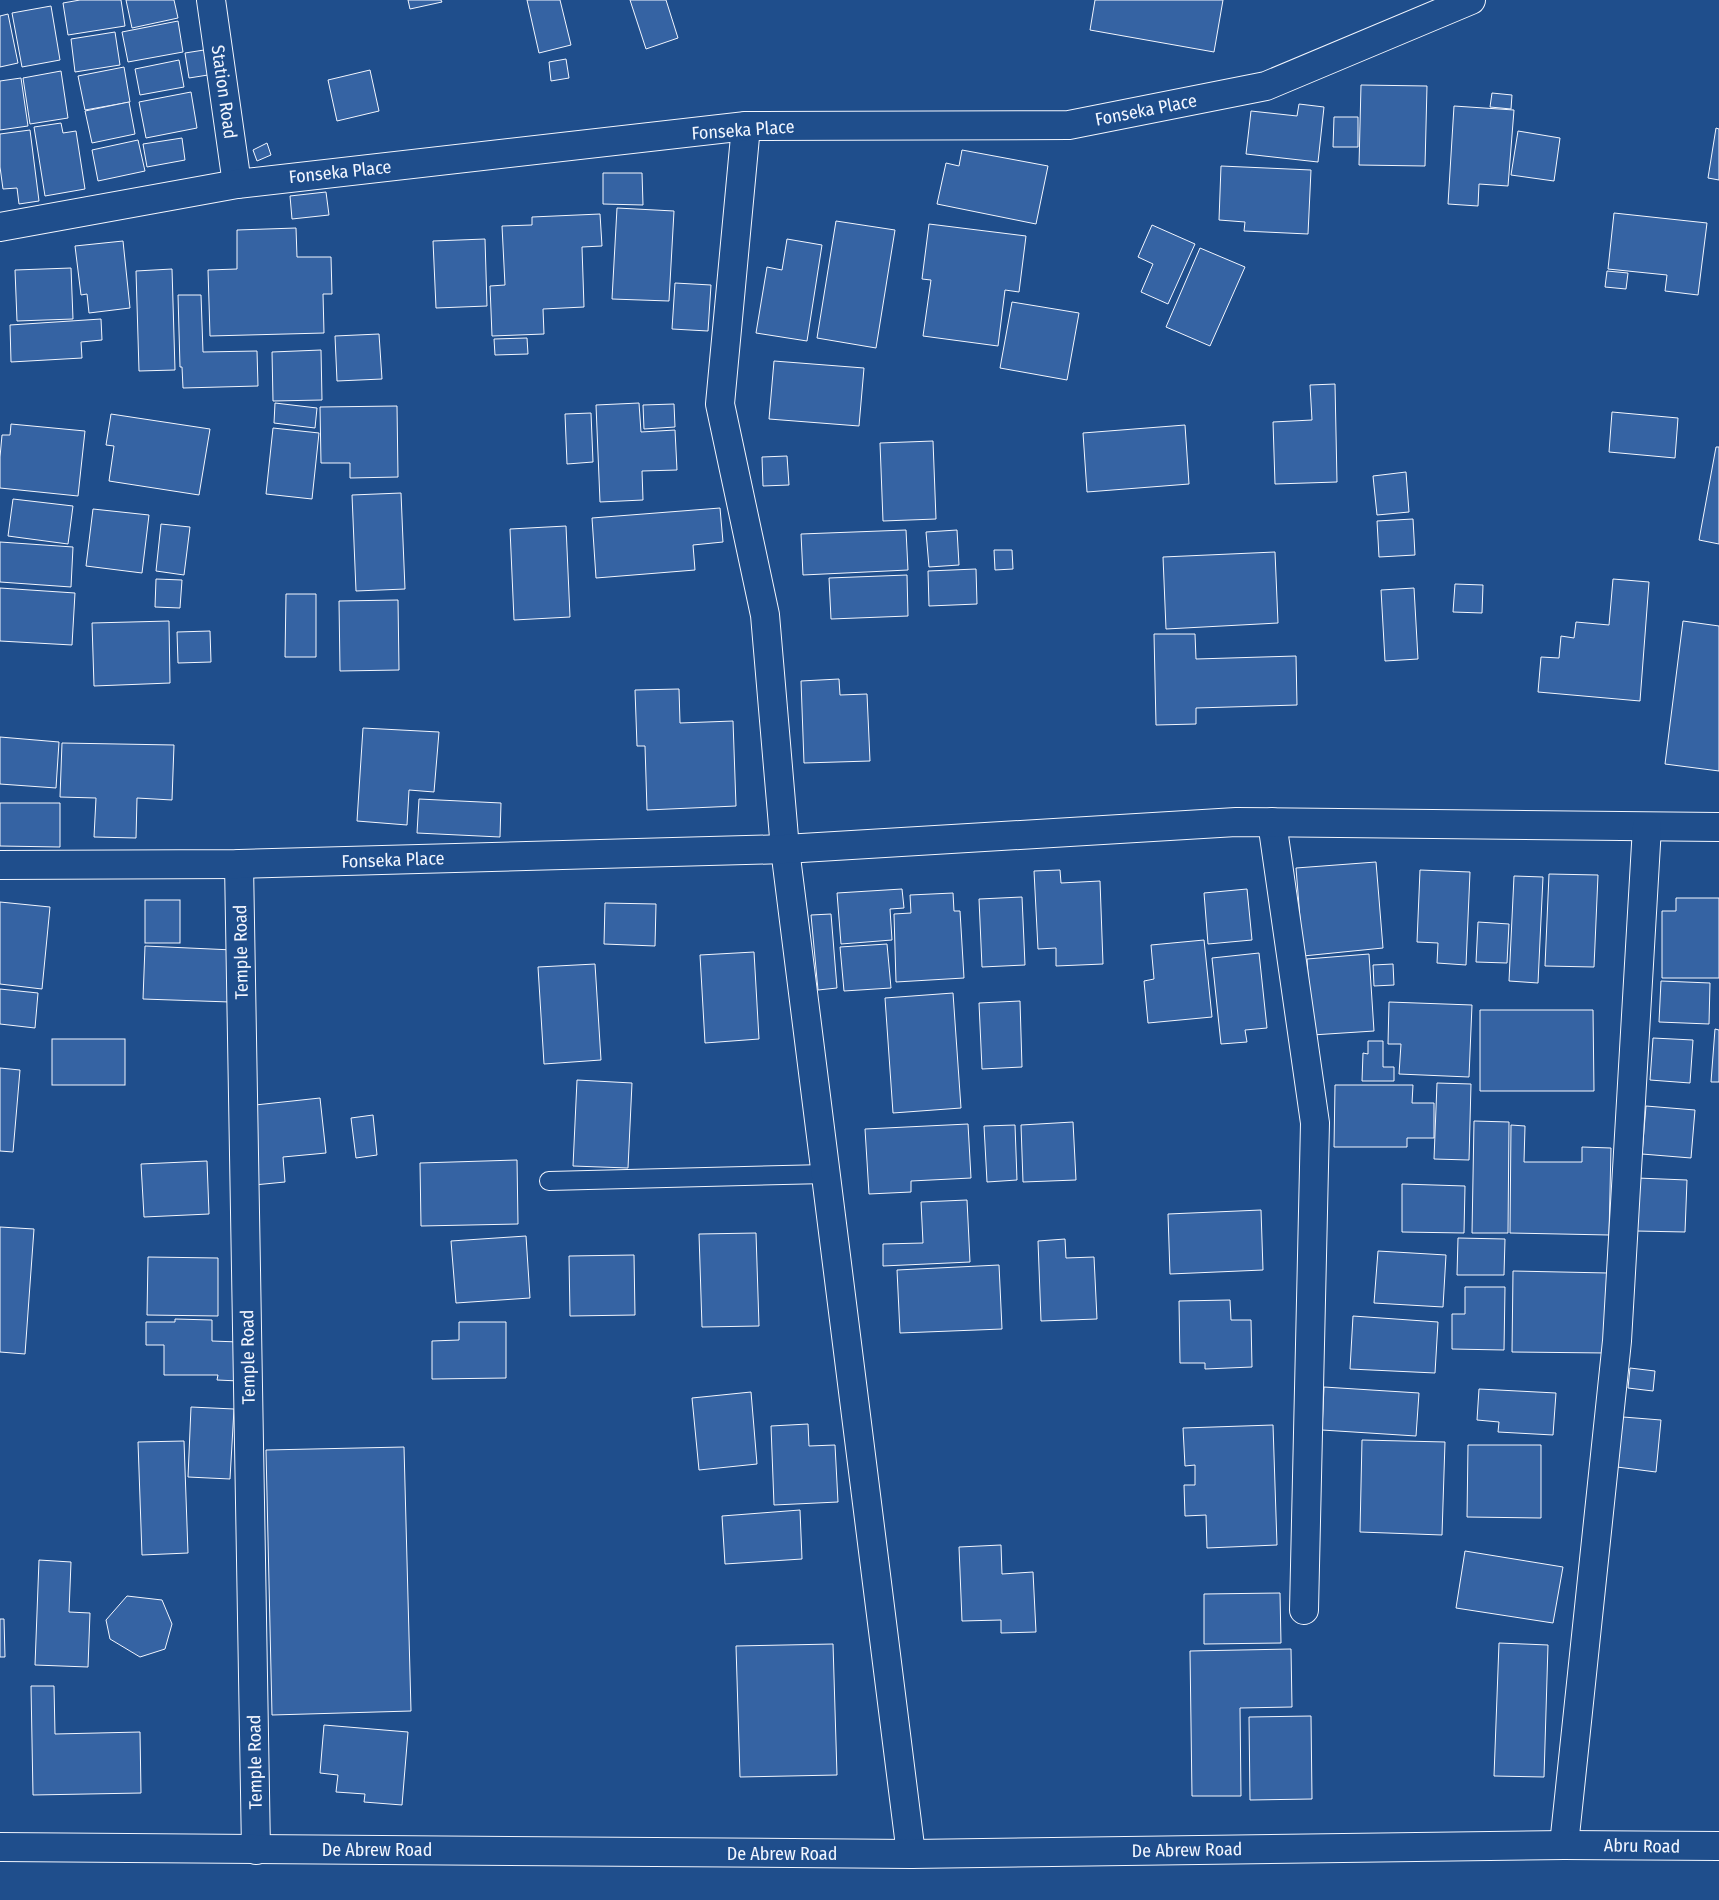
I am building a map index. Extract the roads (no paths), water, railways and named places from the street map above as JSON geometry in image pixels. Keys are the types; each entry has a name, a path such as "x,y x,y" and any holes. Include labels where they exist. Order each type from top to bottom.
{"street":[{"name":"Station Road","path":"211,0 238,184"},
{"name":"Fonseka Place","path":"0,227 238,184 746,126 1069,125 1266,86 1471,0"},
{"path":"746,126 720,404 765,615 785,849 911,1854"},
{"name":"Fonseka Place","path":"0,865 240,864 785,849 1236,822 1647,827"},
{"path":"1272,822 1315,1123 1304,1610"},
{"path":"1564,1845 1616,1341 1647,827 1719,827"},
{"name":"Temple Road","path":"240,864 256,1850"},
{"name":"Abru Road","path":"1564,1845 1719,1846"},
{"name":"De Abrew Road","path":"0,1847 911,1854 1564,1845"}],"lane":[{"path":"549,1181 826,1174"}]}
